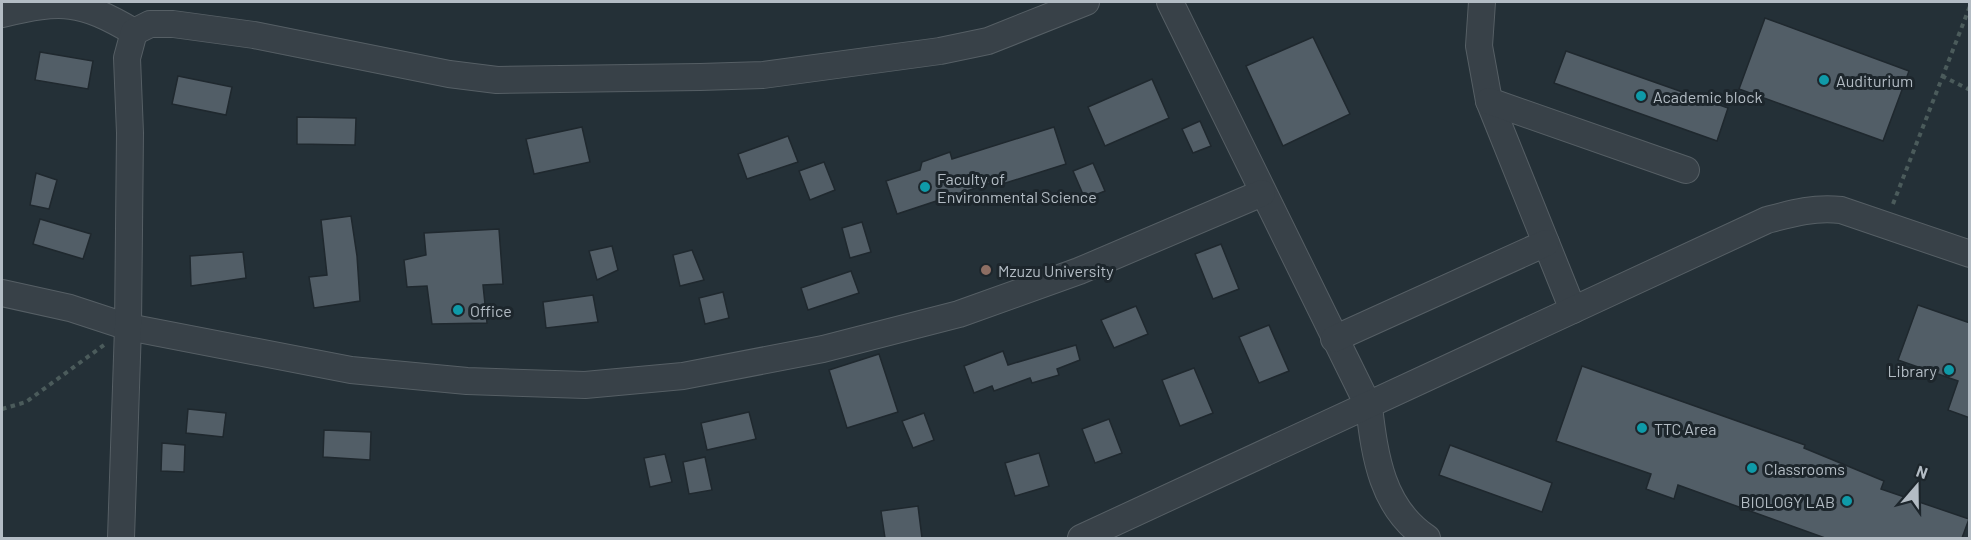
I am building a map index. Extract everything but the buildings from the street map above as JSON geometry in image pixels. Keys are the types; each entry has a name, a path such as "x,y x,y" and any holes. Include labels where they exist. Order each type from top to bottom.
{"lane":[{"path":"121,538 128,327 130,133 127,58 134,32 150,24 254,35 449,74 497,80 700,77 763,75 940,51 988,41 1086,2"},
{"path":"1170,2 1262,193 1369,406 1373,439 1385,489 1413,529 1426,538"},
{"path":"1482,2 1479,46 1489,101 1574,310"},
{"path":"2,14 55,5 81,6 103,13 134,32"},
{"path":"1489,101 1686,170"},
{"path":"2,293 69,308 128,327 351,370 467,381 585,385 683,376 823,349 960,314 1079,271 1262,193"},
{"path":"1081,538 1767,220 1802,210 1824,208 1841,210 1970,254"},
{"path":"1334,339 1546,243"}],"path":[{"path":"1885,224 1970,6"},
{"path":"1942,76 1970,90"},
{"path":"2,409 26,402 128,327"}],"place":[{"name":"Auditurium","path":"1824,80"},
{"name":"Academic block","path":"1641,96"},
{"name":"Faculty of Environmental Science","path":"925,187"},
{"name":"Mzuzu University","path":"986,270"},
{"name":"Office","path":"458,310"},
{"name":"Library","path":"1949,370"},
{"name":"TTC Area","path":"1642,428"},
{"name":"Classrooms","path":"1752,468"},
{"name":"BIOLOGY LAB","path":"1847,501"}]}
